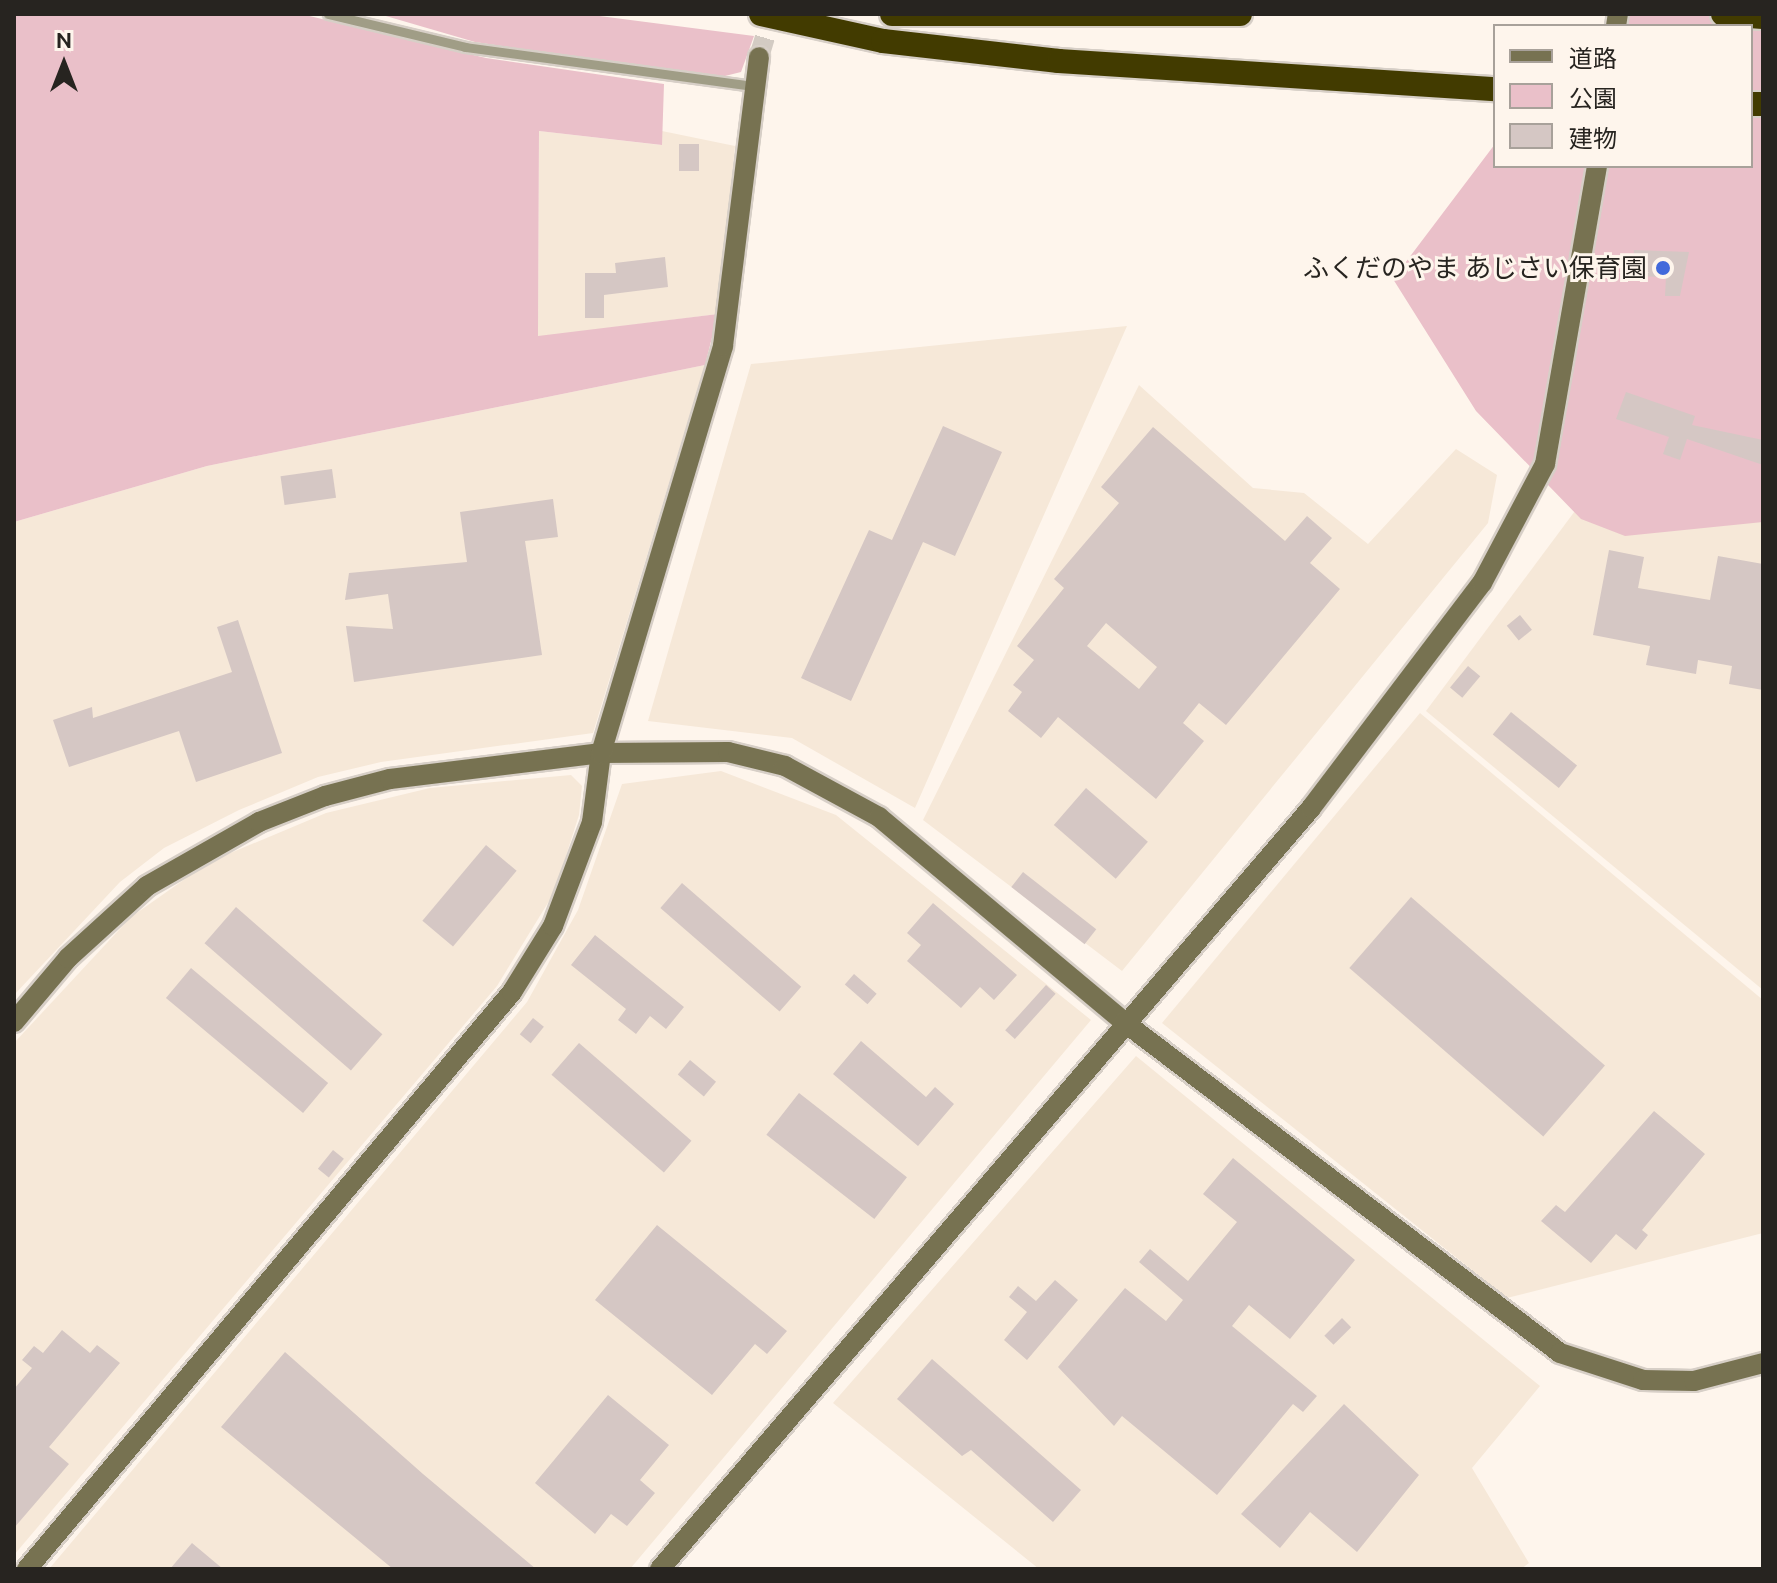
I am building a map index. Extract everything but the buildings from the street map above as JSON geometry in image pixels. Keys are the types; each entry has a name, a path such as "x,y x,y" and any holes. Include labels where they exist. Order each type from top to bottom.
{"highway":[{"path":"761,14 883,41 1059,61 1493,89"},
{"path":"892,14 1240,14"},
{"path":"1723,14 1763,17"}],"street":[{"path":"27,1569 512,992 575,876 601,753 723,346 759,57"},
{"path":"660,1569 1124,1022 1311,808 1482,583 1524,514 1557,417 1597,168"},
{"path":"14,1022 68,958 147,886 259,822 390,779 601,753 728,752 828,787 974,890 1124,1022 1560,1353 1643,1380 1694,1381 1763,1363"}],"lane":[{"path":"328,14 465,47 754,86"}],"shaded area":[{"path":"539,131 661,145 662,131 735,146 718,314 538,337"},
{"path":"1127,326 915,808 792,738 648,721 751,364"},
{"path":"705,365 593,733 381,762 318,777 239,810 164,848 120,882 14,995 14,522 207,466"},
{"path":"1139,385 1253,488 1304,493 1368,544 1456,449 1497,475 1488,523 1122,971 923,820"},
{"path":"1601,476 1763,502 1763,990 1426,711"},
{"path":"1420,713 1763,1000 1763,1233 1507,1298 1162,1023"},
{"path":"721,771 836,815 1091,1020 630,1569 49,1569 527,1002 578,910 622,784"},
{"path":"571,775 582,786 579,815 554,893 497,986 14,1555 14,1043 131,917 209,862 326,813 430,788"},
{"path":"1136,1056 1540,1386 1472,1468 1529,1563 1521,1569 1039,1569 833,1403"}],"green space":[{"path":"301,14 486,58 664,84 662,145 539,131 538,336 718,314 705,365 207,466 14,522 14,15"},
{"path":"379,14 584,14 754,36 741,72 717,78 475,42"},
{"path":"1618,14 1763,14 1763,522 1625,536 1581,519 1476,411 1393,279 1493,147 1493,168 1753,168 1753,24 1606,24"}],"tunnel":[{"path":"759,57 772,14"}],"place":[{"name":"ふくだのやま あじさい保育園","path":"1663,268"}]}
